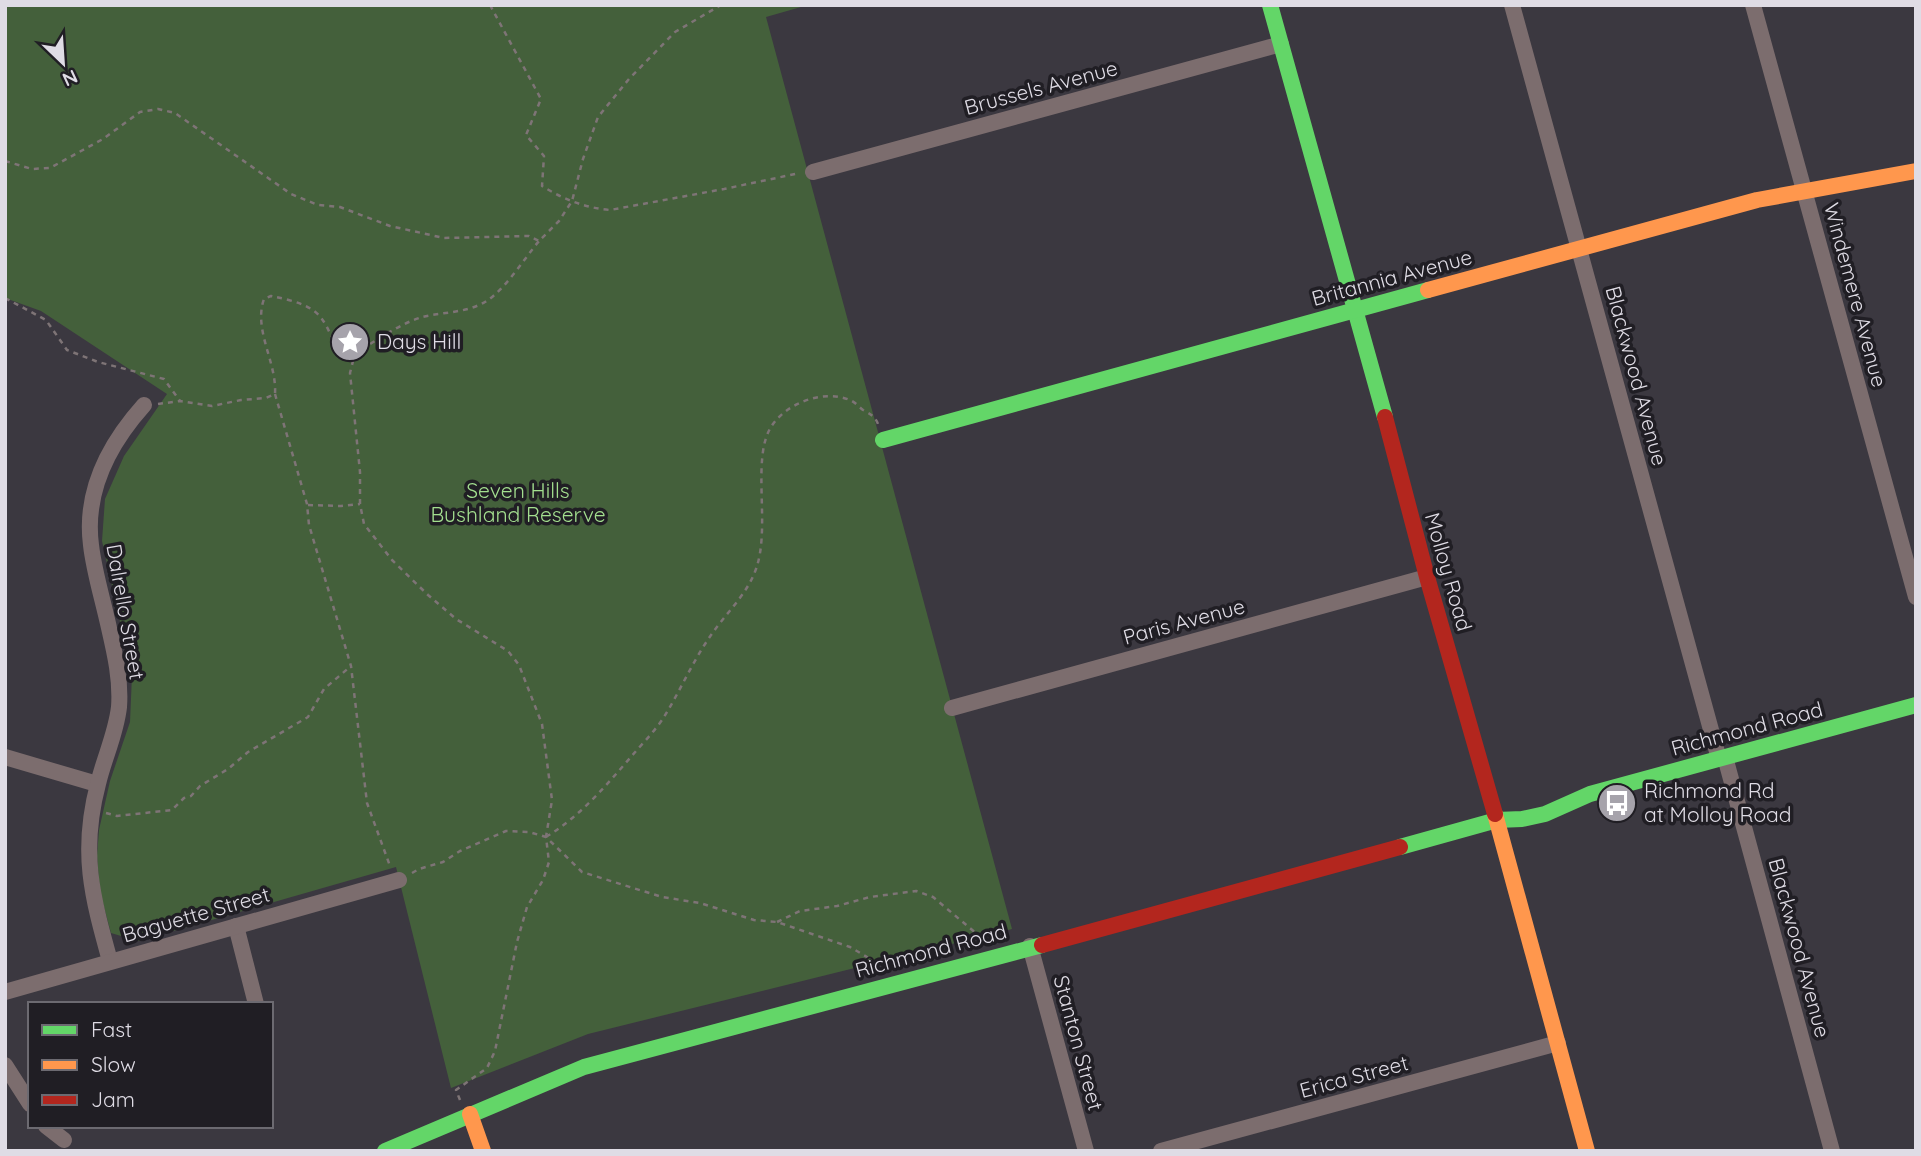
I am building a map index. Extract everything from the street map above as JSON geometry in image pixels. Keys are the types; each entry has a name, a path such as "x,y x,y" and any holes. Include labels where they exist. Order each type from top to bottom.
{"street":[{"name":"Molloy Road","path":"1270,5 1587,1151"},
{"name":"Blackwood Avenue","path":"1512,5 1832,1151"},
{"name":"Windemere Avenue","path":"1753,5 1916,597"},
{"name":"Brussels Avenue","path":"813,172 1281,44"},
{"name":"Britannia Avenue","path":"883,440 1757,200 1916,171"},
{"name":"Dalrello Street","path":"110,961 88,871 89,834 97,784 110,747 119,707 118,666 91,545 90,512 97,481 112,447 144,405"},
{"name":"Paris Avenue","path":"952,708 1427,577"},
{"name":"Richmond Road","path":"385,1151 584,1066 1497,820 1515,808 1538,801 1561,795 1590,794 1916,705"},
{"path":"5,757 97,784"},
{"name":"Baguette Street","path":"5,992 399,880"},
{"path":"236,926 255,1002"},
{"name":"Stanton Street","path":"1030,946 1086,1151"},
{"name":"Erica Street","path":"1161,1151 1558,1044"},
{"path":"5,1065 28,1101"},
{"path":"470,1114 483,1151"},
{"path":"49,1128 64,1140"}],"path":[{"path":"490,5 541,99 526,135 544,156 542,186 557,195 593,209 610,210 790,174 813,172"},
{"path":"721,5 675,32 629,79 598,117 572,201 559,221 485,302 457,312 421,318 355,353 343,350 330,336 324,321 313,310 271,296 264,299 261,307 262,331 274,369 275,394 307,505 309,525 351,666 367,803 387,861 399,880 506,831 529,832 546,837 582,872 662,897 700,903 754,920 776,922 850,947 867,957 871,970"},
{"path":"5,161 32,169 50,168 103,139 140,112 158,109 175,113 291,194 318,205 340,207 390,226 443,238 529,236 539,241"},
{"path":"5,298 46,320 67,350 98,362 164,379 180,401"},
{"path":"355,353 349,373 364,524 392,560 456,620 508,651 519,665 544,734 552,800 546,837 550,862 527,907 514,954 495,1051 487,1068 456,1090 457,1096 470,1114"},
{"path":"144,405 180,401 212,407 275,394"},
{"path":"546,837 569,823 589,804 663,719 701,650 748,587 757,568 761,548 764,513 762,454 770,429 785,411 805,400 827,396 850,400 876,418 883,440"},
{"path":"307,505 360,504"},
{"path":"93,810 117,816 172,810 184,798 191,796 200,786 228,769 248,752 308,718 324,689 351,666"},
{"path":"776,922 800,911 916,891 933,897 977,933 979,941"}],"green space":[{"name":"Seven Hills Bushland Reserve","path":"5,5 808,5 766,17 1012,929 588,1034 451,1088 396,867 138,941 111,933 100,892 97,856 99,830 110,781 130,722 132,675 102,541 105,499 124,456 167,394 41,311 5,298"}],"traffic: fast":[{"path":"1270,5 1385,417"},
{"path":"883,440 1428,290"},
{"path":"1400,847 1497,820 1522,819 1545,814 1590,794 1916,705"},
{"path":"385,1151 584,1067 1042,945"}],"traffic: slow":[{"path":"1428,290 1757,200 1916,171"},
{"path":"1495,814 1587,1151"},
{"path":"470,1114 483,1151"}],"traffic: jam":[{"path":"1385,417 1427,577 1495,814"},
{"path":"1042,945 1400,847"}],"place":[{"name":"Days Hill","path":"350,342"},
{"name":"Richmond Rd at Molloy Road","path":"1617,803"}]}
